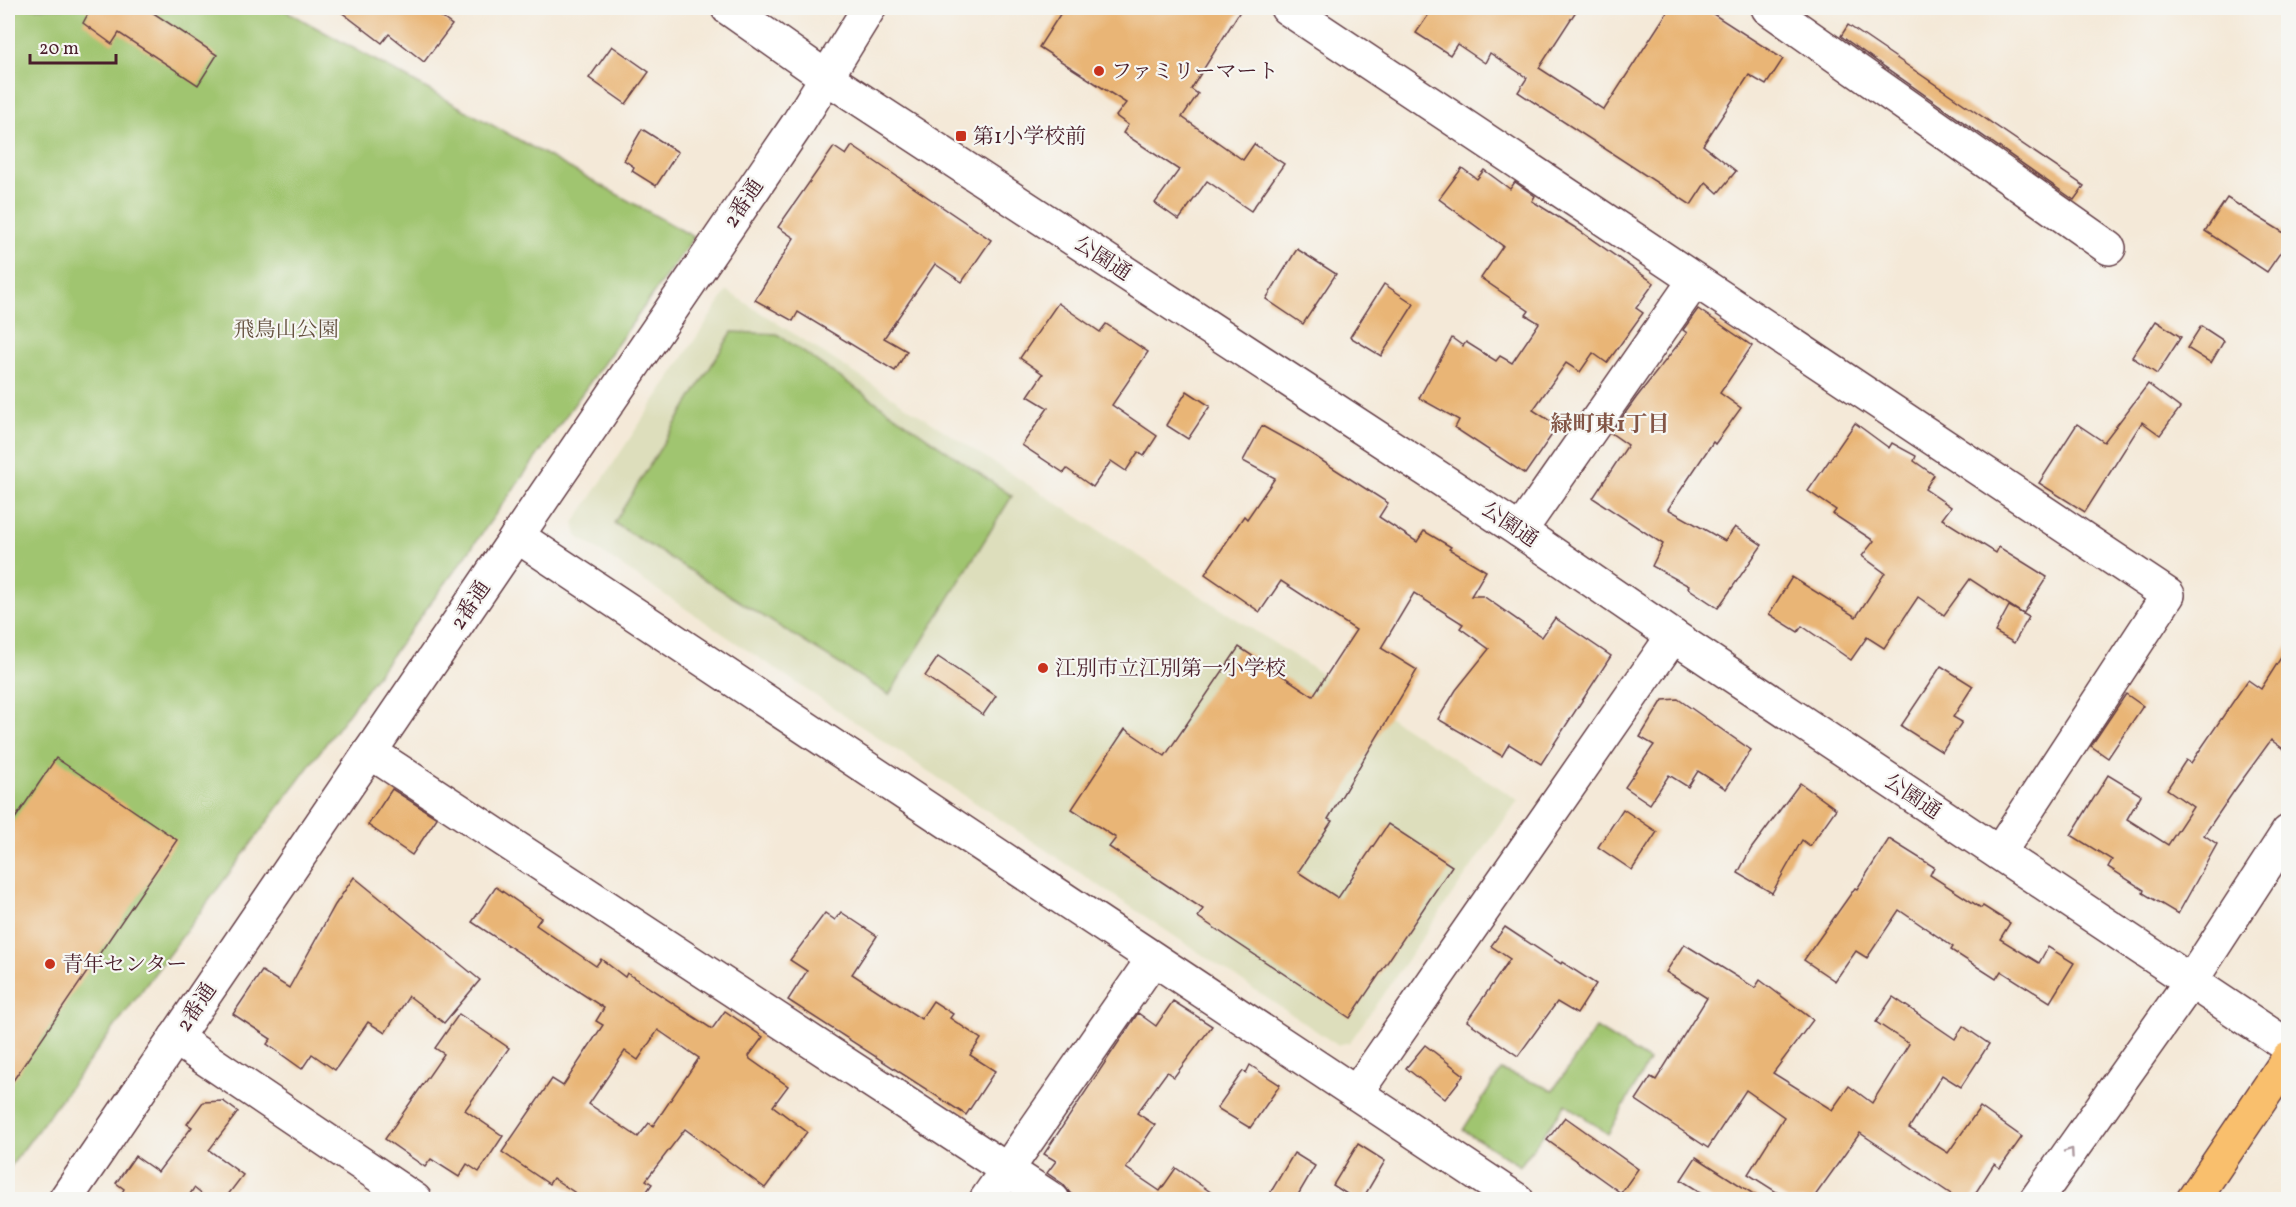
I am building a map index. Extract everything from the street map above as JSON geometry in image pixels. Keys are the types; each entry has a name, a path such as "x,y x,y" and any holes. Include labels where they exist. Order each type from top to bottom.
{"highway":[{"path":"2193,1200 2289,1059"}],"street":[{"name":"公園通","path":"728,8 826,77 1520,531 1673,636 2289,1046"},
{"name":"2番通","path":"65,1200 797,125 869,8"},
{"path":"1287,8 2168,595 1999,853"},
{"path":"1768,8 2109,248"},
{"path":"1520,531 1695,280"},
{"path":"517,536 1517,1200"},
{"path":"1356,1093 1673,636"},
{"path":"370,753 1008,1168 1053,1200"},
{"path":"2036,1200 2191,981 2289,832"},
{"path":"986,1200 1153,959"},
{"path":"175,1038 415,1200"}],"shaded area":[{"name":"江別市立江別第一小学校","path":"727,291 1518,800 1350,1042 1337,1045 577,536 574,523"}],"green space":[{"name":"飛鳥山公園","path":"8,8 281,8 694,237 462,561 8,1170"},
{"path":"732,332 777,334 1012,496 889,695 614,523"},
{"path":"1596,1028 1649,1061 1608,1134 1566,1104 1520,1166 1463,1130 1501,1070 1553,1090"}],"building":[{"path":"82,8 146,8 217,55 198,85 119,33 112,44 83,23 89,12"},
{"path":"336,8 429,8 452,25 424,62 389,34 382,43"},
{"path":"1064,8 1242,8 1191,89 1198,94 1182,117 1243,160 1254,144 1284,164 1251,211 1207,181 1179,220 1155,203 1179,170 1123,133 1128,125 1116,116 1126,103 1039,47"},
{"path":"1433,8 1578,8 1539,68 1604,110 1670,8 1704,8 1783,59 1766,85 1749,75 1703,145 1736,171 1718,193 1706,182 1691,205 1518,92 1527,78 1490,53 1485,63 1457,44 1450,55 1416,33"},
{"path":"1848,25 2084,186 2074,200 1841,36"},
{"path":"612,46 649,72 626,104 589,78"},
{"path":"642,129 678,152 656,186 632,171 634,167 624,160"},
{"path":"852,146 991,240 962,282 935,264 884,338 907,351 895,371 798,312 793,321 755,300 794,238 778,227 834,147 846,155"},
{"path":"1462,168 1477,179 1484,170 1510,189 1515,182 1535,196 1532,201 1574,227 1654,283 1636,308 1643,313 1607,363 1593,353 1580,372 1566,363 1533,410 1558,426 1525,474 1455,428 1459,420 1419,398 1452,338 1463,346 1466,342 1496,361 1500,356 1512,363 1539,323 1526,315 1529,311 1481,278 1503,246 1439,199"},
{"path":"2227,198 2289,236 2289,240 2267,272 2205,231"},
{"path":"1297,249 1336,274 1303,324 1266,299"},
{"path":"1384,284 1414,304 1381,356 1350,337"},
{"path":"1058,303 1100,332 1106,324 1148,352 1112,405 1157,436 1144,456 1138,452 1126,471 1111,461 1093,487 1067,469 1064,473 1022,445 1048,408 1028,396 1043,374 1020,358"},
{"path":"1698,309 1752,346 1720,393 1741,408 1715,444 1713,442 1668,509 1725,541 1735,527 1762,545 1718,608 1688,588 1689,586 1652,566 1663,544 1593,498 1628,445 1611,433 1687,333 1683,330"},
{"path":"2156,321 2181,337 2157,374 2132,357"},
{"path":"2201,326 2224,341 2211,363 2187,348"},
{"path":"2148,384 2180,408 2160,435 2142,422 2085,512 2039,483 2077,424 2104,442"},
{"path":"1187,391 1210,406 1188,439 1166,425"},
{"path":"1855,423 1889,448 1892,443 1916,456 1914,461 1934,475 1925,489 1951,507 1942,519 1996,553 1999,547 2047,577 2023,614 1970,579 1944,615 1918,597 1884,648 1867,637 1851,660 1802,626 1798,632 1769,614 1792,577 1856,617 1885,573 1862,556 1874,541 1833,514 1836,510 1808,491"},
{"path":"1262,426 1302,448 1388,503 1379,517 1417,542 1424,531 1486,571 1471,596 1483,596 1542,637 1555,618 1611,656 1541,764 1509,744 1502,756 1438,719 1456,690 1489,649 1460,628 1463,624 1414,593 1381,648 1417,670 1328,819 1332,821 1298,872 1338,898 1388,824 1452,866 1350,1018 1198,917 1203,909 1109,847 1116,838 1072,809 1125,729 1165,756 1239,647 1313,696 1356,630 1281,581 1260,612 1205,574 1244,516 1247,519 1275,478 1243,461"},
{"path":"2009,606 2029,617 2014,643 1995,632"},
{"path":"2289,645 2289,753 2271,740 2234,791 2204,835 2217,844 2178,914 2143,893 2144,890 2108,867 2112,860 2071,835 2108,775 2141,795 2127,819 2168,845 2193,807 2167,789 2186,760 2191,763 2248,680 2261,689"},
{"path":"938,657 996,696 983,715 925,676"},
{"path":"1941,666 1973,686 1953,717 1962,722 1942,752 1901,726"},
{"path":"2126,694 2143,706 2108,758 2091,746"},
{"path":"1678,699 1751,750 1726,789 1698,771 1688,787 1669,775 1650,804 1625,787 1654,745 1640,737 1663,700"},
{"name":"青年センター","path":"56,758 177,840 8,1088 8,829"},
{"path":"1800,783 1836,809 1810,846 1802,840 1772,893 1738,873 1751,849"},
{"path":"392,789 437,818 412,855 368,825"},
{"path":"1623,809 1657,832 1632,870 1598,847"},
{"path":"1889,839 1934,867 1930,875 1981,908 1983,906 2010,923 2000,939 2039,963 2048,947 2074,963 2050,1002 2001,971 1996,979 1951,950 1953,947 1899,910 1867,958 1856,951 1835,981 1804,960 1855,888 1857,889"},
{"path":"354,877 480,980 444,1023 409,996 385,1033 368,1022 335,1070 312,1054 302,1069 267,1044 271,1039 233,1014 262,971 289,988 335,905"},
{"path":"496,887 541,918 536,925 596,966 601,959 625,977 627,973 712,1029 725,1011 763,1037 749,1056 750,1059 788,1086 773,1106 807,1132 765,1188 685,1129 646,1180 652,1184 641,1200 586,1200 553,1178 549,1184 502,1152 552,1079 563,1086 603,1025 596,1021 604,1008 472,922","holes":["658,1030 699,1058 653,1126 649,1123 638,1137 589,1104 625,1051 638,1060"]},
{"path":"841,912 877,936 852,974 921,1019 933,1001 953,1014 950,1018 981,1039 970,1055 995,1071 966,1115 788,1000 807,971 790,960 825,913 835,920"},
{"path":"1505,927 1596,984 1577,1014 1557,1002 1518,1056 1467,1021 1510,959 1491,946"},
{"path":"1684,944 1755,988 1760,980 1813,1020 1773,1073 1832,1110 1849,1086 1872,1103 1909,1044 1876,1022 1893,997 1955,1039 1963,1026 1989,1044 1961,1087 1942,1075 1909,1128 1948,1153 1980,1107 2022,1137 2000,1168 1994,1164 1971,1200 1960,1200 1860,1133 1812,1200 1789,1200 1748,1174 1784,1117 1746,1090 1708,1148 1636,1100 1651,1077 1656,1080 1707,998 1666,972"},
{"path":"1173,1001 1212,1026 1174,1077 1167,1072 1137,1113 1155,1125 1126,1168 1160,1191 1176,1168 1222,1200 1080,1200 1047,1173 1056,1161 1044,1154 1138,1013 1156,1026"},
{"path":"459,1014 509,1048 465,1110 503,1136 479,1172 467,1164 459,1177 431,1159 425,1167 385,1139 444,1054 435,1048"},
{"path":"1425,1045 1464,1075 1445,1099 1406,1068"},
{"path":"1250,1065 1280,1085 1250,1128 1217,1108 1243,1071 1246,1073"},
{"path":"223,1101 238,1112 209,1150 243,1175 224,1200 209,1200 194,1188 186,1200 118,1200 124,1189 116,1183 135,1156 158,1172 192,1127 187,1124 203,1102"},
{"path":"1565,1117 1638,1169 1621,1193 1547,1140"},
{"path":"1358,1144 1385,1161 1362,1200 1356,1200 1333,1185"},
{"path":"1294,1153 1315,1166 1295,1200 1266,1200"},
{"path":"1696,1157 1763,1200 1713,1200 1681,1180"}],"place":[{"name":"ファミリーマート","path":"1099,71"},
{"name":"第1小学校前","path":"961,136"},
{"name":"江別市立江別第一小学校","path":"1043,668"},
{"name":"青年センター","path":"50,964"}],"district":[{"name":"緑町東1丁目","path":"1610,423"}]}
